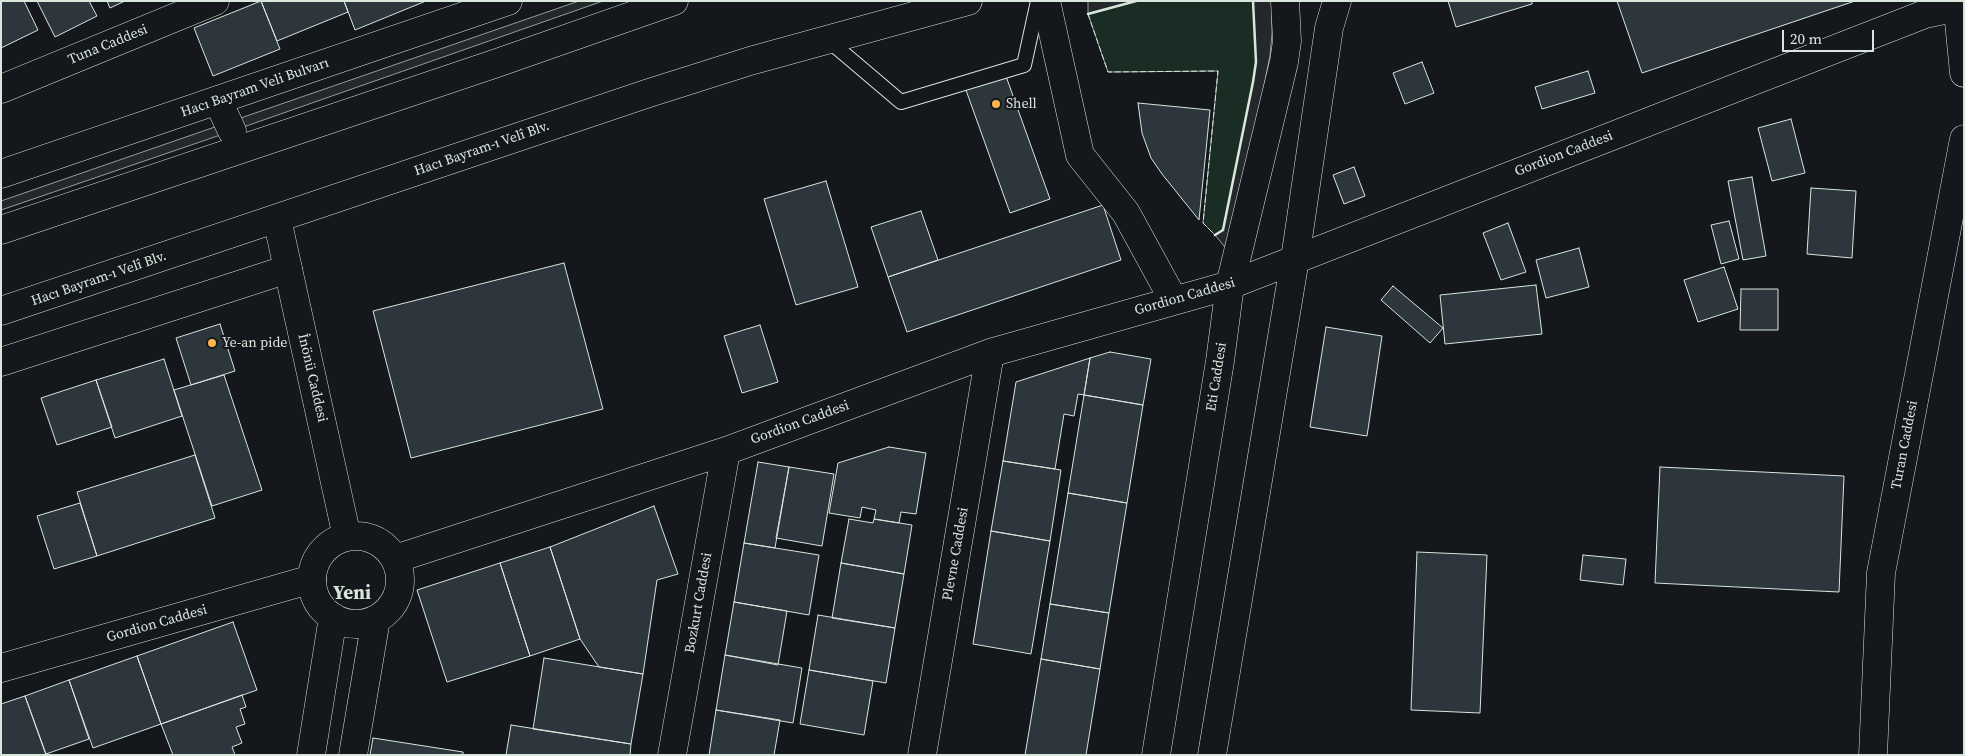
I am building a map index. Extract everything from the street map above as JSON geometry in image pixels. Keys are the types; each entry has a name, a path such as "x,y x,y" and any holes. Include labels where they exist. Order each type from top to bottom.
{"main road":[{"name":"Tuna Caddesi","path":"1,89 177,8 215,1"},
{"name":"Hacı Bayram Veli Bulvarı","path":"1,174 508,1"},
{"path":"1,230 497,63 674,1"},
{"name":"Hacı Bayram-ı Velî Blv.","path":"1,311 639,96 750,61 968,1"},
{"path":"1046,1 1080,155 1126,213 1174,300"},
{"name":"Eti Caddesi","path":"1156,755 1220,361 1230,285 1284,62 1287,33 1285,1"},
{"path":"1212,755 1295,259 1329,28 1337,1"},
{"path":"1959,5 1964,73"},
{"name":"Gordion Caddesi","path":"395,559 726,451 990,353 1230,285 1925,14 1959,5"},
{"path":"218,101 232,131"},
{"name":"Turan Caddesi","path":"1873,755 1881,573 1964,139"},
{"name":"İnönü Caddesi","path":"277,219 347,536"},
{"path":"1,362 288,269"},
{"name":"Plevne Caddesi","path":"922,755 990,353"},
{"name":"Bozkurt Caddesi","path":"672,755 726,451"},
{"path":"347,536 361,536 375,540 386,548 395,559 400,572 400,586 396,600 388,611 376,620 362,624 347,623 333,617 322,607 314,594 312,579 315,564 323,552 334,542 347,536"},
{"name":"Gordion Caddesi","path":"1,668 312,579"},
{"path":"311,755 333,617"},
{"path":"353,755 376,620"}],"lane":[{"path":"828,40 901,102 1024,65 1038,1"}],"green space":[{"path":"1136,1 1253,1 1256,62 1253,82 1223,230 1215,235 1203,223 1218,71 1108,72 1088,14"}],"shaded area":[{"path":"579,1 603,1 1,210 1,201"},
{"path":"1088,1 1136,1 1088,14"},
{"path":"1253,1 1272,1 1270,55 1260,107 1228,244 1224,246 1215,235 1223,229 1253,82 1256,62"}],"building":[{"path":"1,1 24,1 38,30 1,48"},
{"path":"37,1 89,1 97,16 55,37"},
{"path":"107,1 125,1 110,8"},
{"path":"261,1 344,1 348,12 277,41"},
{"path":"261,1 280,49 213,76 194,28"},
{"path":"344,1 426,1 355,30"},
{"path":"1448,1 1532,1 1532,4 1456,27"},
{"path":"1617,1 1855,1 1642,73"},
{"path":"1422,62 1434,93 1405,104 1393,73"},
{"path":"1002,65 1050,199 1010,213 962,79"},
{"path":"1588,71 1595,93 1542,109 1535,87"},
{"path":"1138,103 1210,110 1199,220 1151,158 1142,133"},
{"path":"1791,119 1805,173 1772,181 1758,128"},
{"path":"1354,167 1365,196 1344,204 1333,175"},
{"path":"1752,177 1766,256 1743,260 1728,181"},
{"path":"826,181 858,287 796,305 764,199"},
{"path":"1811,188 1856,191 1852,258 1807,254"},
{"path":"1103,205 1121,260 907,332 888,277"},
{"path":"921,211 938,260 888,277 871,227"},
{"path":"1729,221 1739,259 1721,264 1711,225"},
{"path":"1508,223 1526,272 1501,280 1483,233"},
{"path":"1579,248 1589,287 1546,298 1536,260"},
{"path":"564,263 603,409 411,458 373,311"},
{"path":"1724,267 1738,309 1698,322 1684,280"},
{"path":"1536,285 1542,334 1445,344 1440,295"},
{"path":"1393,286 1443,328 1430,343 1381,300"},
{"path":"1741,289 1778,289 1778,330 1740,330"},
{"path":"220,324 235,371 191,385 176,338"},
{"path":"760,325 778,382 742,393 724,336"},
{"path":"1326,327 1382,336 1367,436 1310,427"},
{"path":"1110,352 1151,359 1143,405 1084,395 1090,358"},
{"path":"1090,358 1084,395 1078,394 1074,416 1064,414 1055,469 1003,461 1016,382"},
{"path":"164,359 182,416 115,438 96,380"},
{"path":"224,375 262,490 212,506 174,390"},
{"path":"96,380 112,427 57,445 41,398"},
{"path":"1084,395 1143,405 1127,503 1068,493"},
{"path":"889,447 926,453 916,514 901,512 899,523 874,519 876,510 862,507 860,518 829,513 838,463"},
{"path":"195,455 215,518 97,556 77,492"},
{"path":"1003,461 1061,470 1050,541 991,531"},
{"path":"758,462 789,467 775,548 744,543"},
{"path":"789,467 834,474 822,546 776,538"},
{"path":"1660,467 1844,476 1839,592 1655,583"},
{"path":"1068,493 1127,503 1109,613 1050,604"},
{"path":"80,503 97,556 54,569 37,516"},
{"path":"654,506 678,574 657,580 643,674 599,667 580,639 550,547"},
{"path":"849,519 873,523 874,519 912,525 904,574 841,563"},
{"path":"991,531 1050,541 1031,654 973,644"},
{"path":"744,543 819,555 809,615 734,602"},
{"path":"550,547 580,639 530,656 500,563"},
{"path":"1417,552 1487,555 1480,713 1411,710"},
{"path":"1583,555 1626,559 1623,585 1580,580"},
{"path":"500,563 530,656 447,682 417,590"},
{"path":"841,563 904,574 895,628 832,618"},
{"path":"734,602 787,611 778,665 725,655"},
{"path":"1050,604 1109,613 1100,669 1041,659"},
{"path":"818,615 895,628 886,683 809,670"},
{"path":"233,622 257,690 161,724 137,656"},
{"path":"725,655 802,668 793,723 716,710"},
{"path":"137,656 161,724 93,748 69,680"},
{"path":"544,658 643,674 631,744 533,729"},
{"path":"1041,659 1100,669 1086,755 1025,755"},
{"path":"809,670 873,681 864,735 800,724"},
{"path":"69,680 89,739 46,754 25,696"},
{"path":"242,695 246,707 240,709 245,724 236,727 242,743 232,747 235,755 173,755 161,724"},
{"path":"25,696 46,755 1,755 1,704"},
{"path":"716,710 780,720 774,755 709,755"},
{"path":"511,725 631,744 630,755 506,755"},
{"path":"373,738 463,752 463,755 370,755"}],"fence":[{"path":"1088,14 1108,72 1218,71 1203,223 1215,235"}],"wall":[{"path":"1088,14 1136,1"},
{"path":"1215,235 1223,230 1253,82 1256,62 1253,1"}],"place":[{"name":"Shell","path":"996,104"},
{"name":"Ye-an pide","path":"212,343"}],"district":[{"name":"Yeni","path":"352,594"}]}
